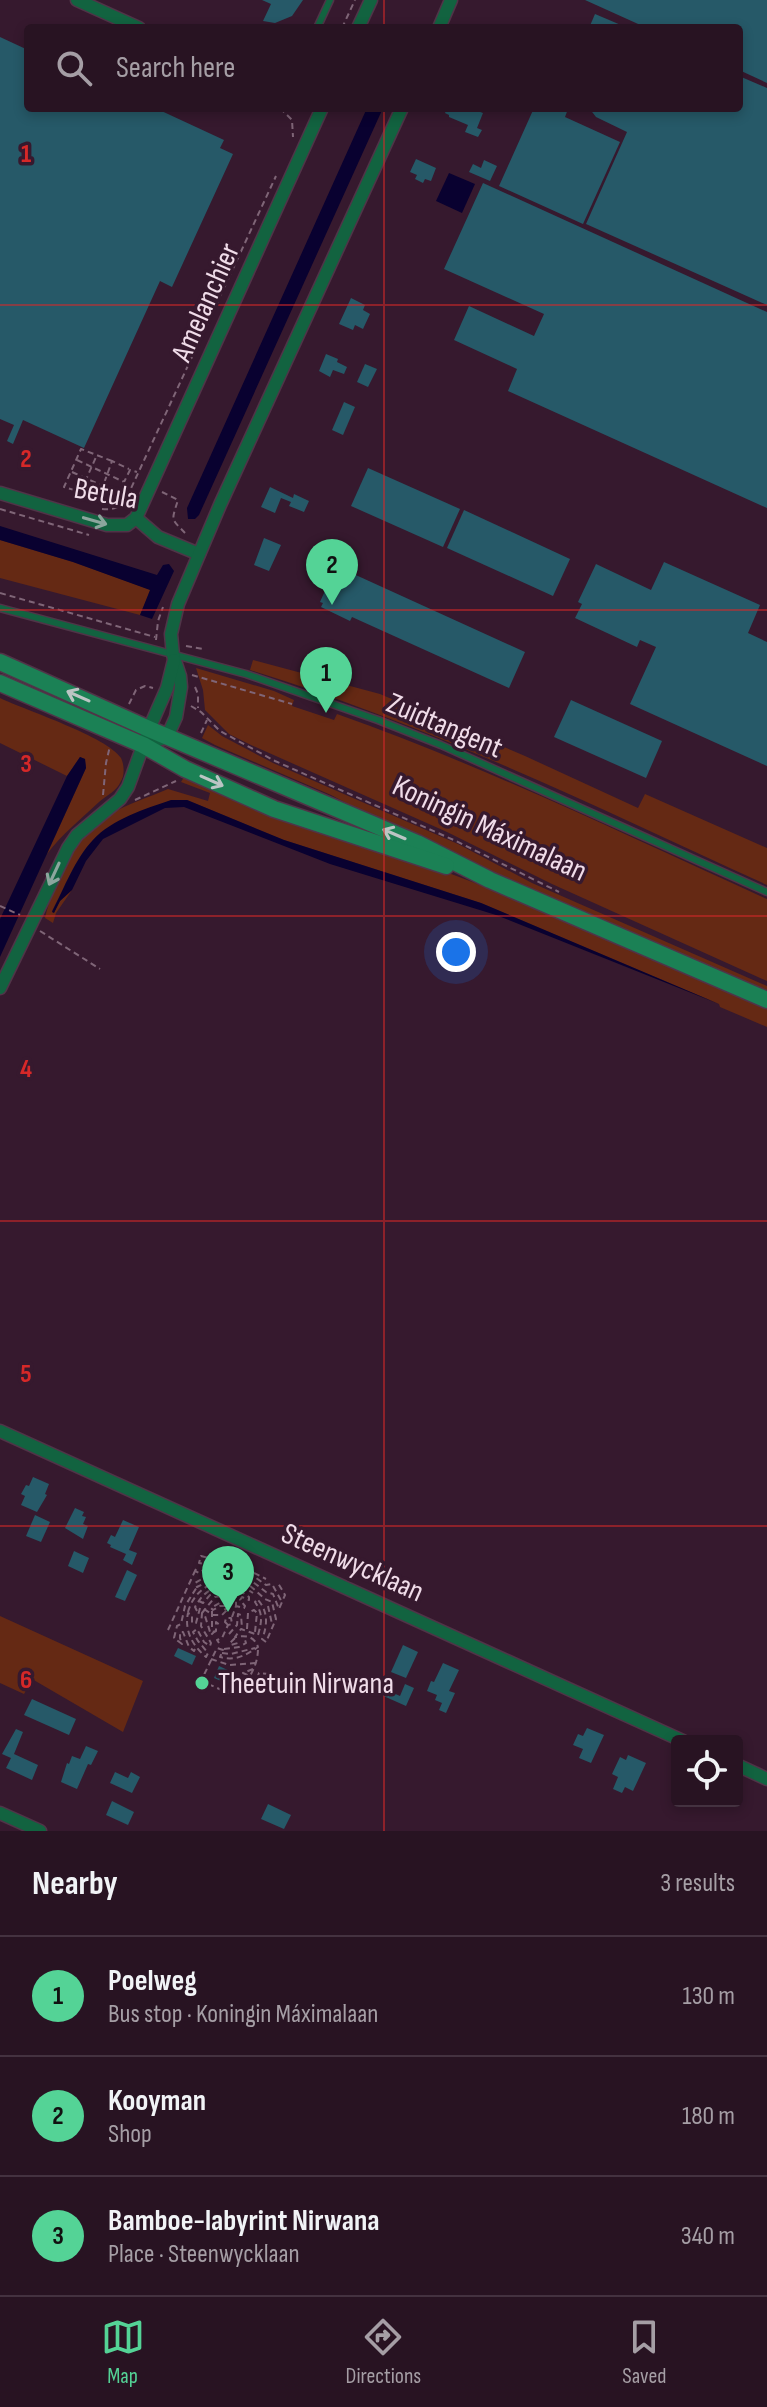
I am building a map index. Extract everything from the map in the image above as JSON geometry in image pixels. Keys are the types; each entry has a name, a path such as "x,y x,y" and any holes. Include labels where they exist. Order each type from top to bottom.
{"main road":[{"name":"Koningin Máximalaan","path":"0,662 146,737 185,769 274,809 490,880"},
{"name":"Koningin Máximalaan","path":"0,683 146,737 167,737 417,843 490,880 767,1000"}],"street":[{"path":"77,0 130,24"},
{"path":"360,24 371,0"},
{"path":"441,24 451,0"},
{"name":"Amelanchier","path":"136,518 318,112"},
{"path":"167,737 176,717 181,687 171,634 173,618 194,552 400,112"},
{"name":"Betula","path":"0,493 107,525 127,525 136,518 158,537 194,552"},
{"path":"0,988 26,920 68,848 77,835 120,799 128,787 167,688 174,658"},
{"name":"Steenwycklaan","path":"0,1431 671,1736"},
{"path":"743,1768 767,1779"},
{"path":"0,1813 40,1831"}],"lane":[{"path":"319,24 330,0"},
{"name":"Zuidtangent","path":"0,608 174,658 246,674 353,711 441,745 767,892"}],"path":[{"path":"344,24 355,0"},
{"path":"284,112 292,120 293,138"},
{"path":"194,552 187,530 177,527 173,517 178,500 135,480 280,166"},
{"path":"130,470 115,498 98,498 64,487 81,449 138,473"},
{"path":"80,492 97,455"},
{"path":"76,459 124,482"},
{"path":"98,498 112,461"},
{"path":"71,471 119,493"},
{"path":"0,593 156,637"},
{"path":"185,645 203,649"},
{"path":"190,675 292,704"},
{"name":"Koningin Máximalaan","path":"198,709 220,731 275,761 456,841 568,896"},
{"path":"193,748 207,720"},
{"path":"126,804 178,780 185,769"},
{"path":"1,907 100,969"},
{"path":"196,1648 194,1651 189,1647 183,1632 180,1632 182,1644 174,1638 174,1632 181,1624 196,1570 199,1573 206,1570 219,1560 209,1557 214,1553 266,1579"},
{"path":"216,1571 216,1567 238,1566"},
{"path":"168,1630 194,1583 216,1571 245,1573"},
{"path":"253,1572 252,1575 263,1583 272,1584 282,1602"},
{"path":"194,1583 221,1575 234,1575 234,1584 244,1578 249,1579 273,1594 279,1609 285,1595 278,1583"},
{"path":"241,1629 254,1633 259,1613 255,1602 257,1599 266,1615 262,1639 266,1642 276,1619 272,1602 248,1584 249,1579"},
{"path":"201,1610 201,1626 210,1646 197,1629 193,1630 208,1653 206,1657 196,1648 186,1621 190,1604 211,1583 234,1580"},
{"path":"228,1608 222,1615 195,1610 199,1600 215,1587 227,1585 249,1597 249,1600 242,1597 240,1600 244,1608 236,1606"},
{"path":"239,1590 244,1587 253,1593"},
{"path":"199,1600 203,1603 210,1595 221,1591 230,1595 211,1608 214,1632"},
{"path":"188,1613 192,1615 192,1623 196,1623 201,1610 215,1597 224,1594"},
{"path":"236,1595 232,1624 228,1625 222,1638 224,1643 219,1643 202,1681 228,1693 230,1686 255,1684 259,1673 269,1674"},
{"path":"212,1612 226,1605 228,1608"},
{"path":"268,1606 272,1625"},
{"path":"221,1611 228,1608"},
{"path":"201,1610 211,1635 216,1631 216,1622 221,1626"},
{"path":"247,1630 248,1613 254,1610 259,1613"},
{"path":"229,1634 237,1625 238,1614 241,1615 241,1629 230,1643 238,1643"},
{"path":"175,1616 178,1624"},
{"path":"235,1637 251,1637 257,1648 253,1669"},
{"path":"222,1652 239,1647 246,1643 245,1640"},
{"path":"217,1648 231,1654 257,1648"},
{"path":"211,1659 229,1665 256,1663"}],"shaded area":[{"path":"365,112 381,112 199,515 188,519 187,508"},
{"path":"449,173 475,184 462,213 436,201"},
{"path":"0,526 157,575 163,565 169,564 174,571 152,619 140,615 150,590 0,540"},
{"path":"0,540 151,590 140,615 0,578"},
{"path":"253,660 380,694 638,808 645,794 767,848 767,885 576,797 447,742 250,670"},
{"path":"196,668 274,691 294,700 292,706 334,720 337,714 392,734 554,802 767,899 767,981 229,734 205,710"},
{"path":"0,698 100,741 122,760 123,776 117,788 72,827 47,854 86,768 85,759 80,757 67,776 0,743"},
{"path":"208,725 222,736 273,763 458,844 532,883 767,986 767,991 401,832 331,795 215,745 202,738"},
{"path":"80,757 85,759 86,768 0,957 0,919 67,776"},
{"path":"186,774 499,892 767,1007 767,1027 481,903 284,840 187,800 113,826 94,839 76,864 52,911 72,890 53,923 45,918 68,860 87,834 110,814 168,789 208,801 210,793 181,782"},
{"path":"171,800 187,800 284,840 481,903 719,1004 496,915 330,864 184,807 165,808 103,839 86,861 72,890 52,912 70,874 93,840 129,816"},
{"path":"0,1616 143,1681 123,1732 32,1679 24,1694 0,1683"}],"building":[{"path":"262,0 303,0 292,16 275,23 263,21 271,4"},
{"path":"585,0 767,0 767,83 743,72 743,24 638,24"},
{"path":"595,14 619,24 591,24"},
{"path":"0,37 24,48 24,112 164,112 224,140 220,148 233,154 172,287 160,281 84,448 23,420 13,444 7,441 14,425 0,419"},
{"path":"743,78 767,88 767,305 586,224 627,132 596,117 592,112 743,112"},
{"path":"532,112 567,112 565,117 620,142 583,224 499,186"},
{"path":"445,113 483,113 477,128 482,130 478,137 465,132 468,125"},
{"path":"416,159 436,168 431,181 425,179 423,183 410,172"},
{"path":"484,160 497,166 490,181 469,172 473,164 481,168"},
{"path":"483,183 767,312 767,508 508,391 517,369 454,340 469,306 534,336 544,314 444,269"},
{"path":"351,298 365,305 363,310 370,314 363,329 355,325 353,330 339,324"},
{"path":"326,354 347,367 344,374 333,370 330,377 319,371"},
{"path":"365,364 377,369 368,387 357,382"},
{"path":"344,402 355,407 343,435 332,430"},
{"path":"368,468 460,509 443,547 351,506"},
{"path":"270,487 293,498 294,494 309,501 304,512 289,506 291,502 281,498 275,513 261,507"},
{"path":"464,510 570,559 553,596 447,548"},
{"path":"264,538 281,545 269,571 254,565"},
{"path":"664,562 760,605 748,633 767,642 767,766 630,704 656,647 640,640 637,647 575,618 582,604 578,602 596,564 651,590"},
{"path":"336,566 525,652 509,688 352,617 350,621 321,607 323,603 320,602"},
{"path":"571,700 662,741 646,778 554,737"},
{"path":"33,1477 49,1484 47,1495 37,1512 21,1505 25,1496 21,1494"},
{"path":"75,1508 84,1512 82,1516 86,1517 83,1524 88,1526 83,1539 65,1528"},
{"path":"35,1515 50,1522 41,1542 26,1536"},
{"path":"123,1520 139,1527 129,1550 137,1553 132,1565 123,1560 126,1554 107,1543 111,1535 115,1537"},
{"path":"74,1551 89,1558 83,1573 68,1566"},
{"path":"127,1570 137,1575 125,1601 115,1597"},
{"path":"403,1645 418,1652 406,1678 391,1672"},
{"path":"178,1648 196,1656 192,1665 174,1656"},
{"path":"443,1663 459,1670 449,1691 455,1693 446,1713 439,1710 442,1703 435,1700 437,1695 427,1691"},
{"path":"219,1666 234,1673 228,1684 214,1678"},
{"path":"405,1684 414,1688 406,1706 379,1694 382,1688 400,1696"},
{"path":"32,1699 76,1719 69,1735 24,1715"},
{"path":"587,1728 604,1735 591,1763 579,1758 583,1749 573,1745 578,1734 583,1736"},
{"path":"16,1729 23,1732 14,1754 38,1765 32,1780 6,1768 11,1758 2,1754"},
{"path":"86,1746 98,1751 91,1765 88,1764 77,1789 61,1782 67,1763 72,1756 80,1759"},
{"path":"628,1755 646,1763 633,1791 625,1787 622,1793 613,1789 618,1777 612,1774 620,1757 626,1760"},
{"path":"115,1772 128,1778 131,1772 140,1777 132,1793 110,1783"},
{"path":"112,1801 134,1812 128,1825 106,1815"},
{"path":"268,1804 291,1815 284,1829 261,1819"}],"place":[{"name":"Kooyman","path":"332,605"},
{"name":"Poelweg","path":"326,713"},
{"name":"Bamboe-labyrint Nirwana","path":"228,1612"},
{"name":"Theetuin Nirwana","path":"202,1683"}]}
